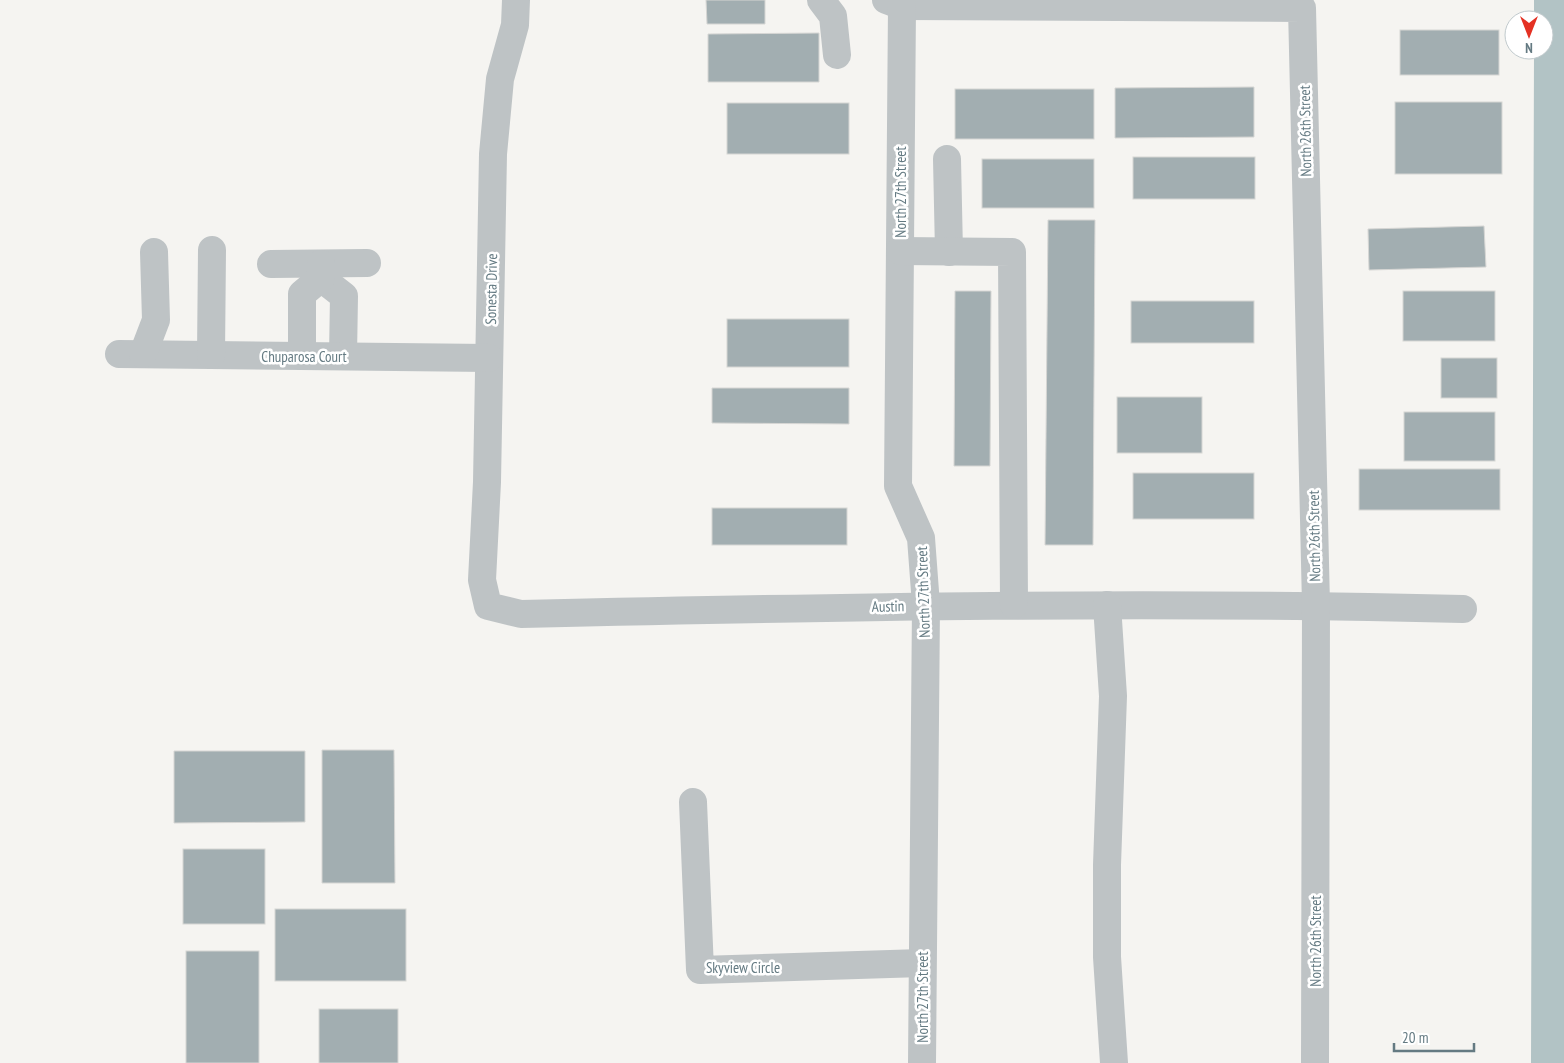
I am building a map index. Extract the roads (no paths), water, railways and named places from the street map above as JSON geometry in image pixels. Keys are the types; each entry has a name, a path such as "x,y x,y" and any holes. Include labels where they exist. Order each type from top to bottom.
{"street":[{"name":"Sonesta Drive","path":"482,580 487,482 493,154 500,78 515,25 516,0"},
{"path":"822,0 833,16 837,55"},
{"path":"894,3 1288,5"},
{"name":"North 27th Street","path":"894,3 900,251 898,486 921,538 926,605 922,1063"},
{"name":"North 26th Street","path":"1288,5 1316,605 1315,1063"},
{"path":"947,159 949,252"},
{"path":"211,355 212,250"},
{"path":"900,251 1012,252 1014,605"},
{"name":"Chuparosa Court","path":"154,252 156,320 131,354 490,358"},
{"path":"271,264 321,271 367,263"},
{"path":"302,356 302,294 321,271"},
{"path":"321,271 344,296 343,356"},
{"name":"Austin","path":"482,580 488,606 521,614 926,605 1316,605 1463,609"},
{"path":"1107,605 1113,696 1107,865 1107,957 1114,1063"},
{"name":"Skyview Circle","path":"693,802 700,970 922,963"}]}
